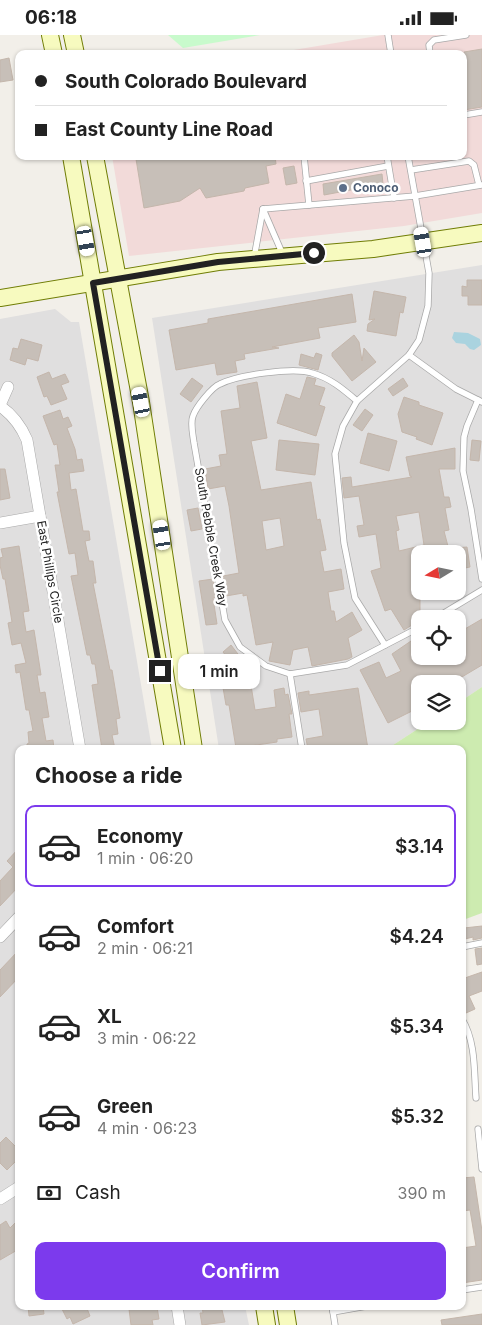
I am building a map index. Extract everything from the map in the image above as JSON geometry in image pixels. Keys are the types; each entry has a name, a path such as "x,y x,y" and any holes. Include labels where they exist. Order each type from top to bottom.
{"main road":[{"path":"50,35 53,50"},
{"path":"72,35 75,50"},
{"path":"72,160 172,745"},
{"path":"96,160 141,402 193,745"},
{"path":"0,298 218,262 283,255 373,249 482,233"},
{"path":"265,1310 267,1325"},
{"path":"286,1310 288,1325"}],"street":[{"path":"0,405 8,387"},
{"name":"East Phillips Circle","path":"0,405 14,418 22,429 27,441 79,745"},
{"path":"0,523 40,516"},
{"path":"0,937 15,921"},
{"path":"0,1199 15,1190"},
{"path":"178,1310 180,1325"}],"lane":[{"path":"388,35 390,50"},
{"path":"430,50 429,45 434,40 466,35"},
{"path":"467,114 482,112"},
{"path":"304,160 308,205"},
{"path":"387,160 394,198"},
{"path":"386,645 355,598 343,537 335,454 343,427 357,401 408,355 419,340 428,306 429,273 409,160"},
{"path":"263,209 394,198 480,185 474,165 469,161 411,170"},
{"path":"306,181 388,166"},
{"path":"263,209 283,255"},
{"path":"254,258 263,209"},
{"path":"408,355 456,389 480,401 466,426 463,471 482,579"},
{"name":"South Pebble Creek Way","path":"357,401 334,381 310,372 272,372 244,376 218,384 202,401 192,417 194,443 225,620 240,647 266,666 290,674 347,665 411,632"},
{"path":"449,610 482,591"},
{"path":"290,674 301,745"},
{"path":"466,946 482,943"},
{"path":"466,1027 472,1046 476,1098"},
{"path":"478,1129 482,1169"},
{"path":"466,1289 482,1287"},
{"path":"332,1310 335,1325"}],"shaded area":[{"path":"383,35 482,35 482,213 404,226 129,256 113,160 467,160 467,50 294,50"},
{"path":"482,265 482,687 466,698 466,675 411,675 411,730 416,730 393,745 218,745 152,318"},
{"path":"55,309 71,322 79,322 151,745 15,745 15,1310 246,1310 249,1325 0,1325 0,319"}],"green space":[{"path":"168,35 260,35 183,48"},
{"path":"482,687 482,913 466,919 466,745 393,745 416,730 466,730 466,698"}],"water":[{"path":"454,332 468,333 480,339 481,345 474,350 465,344 456,343 452,338"}],"building":[{"path":"482,49 482,107 467,110 467,52"},
{"path":"9,58 13,80 0,82 0,60"},
{"path":"136,160 276,160 276,164 266,166 269,183 245,188 244,191 206,198 200,188 180,201 144,208"},
{"path":"294,166 297,183 286,185 283,168"},
{"path":"382,174 383,184 324,195 323,184"},
{"path":"467,280 482,280 482,305 468,305 468,296 462,296 462,286 467,287"},
{"path":"374,291 406,297 403,313 400,312 396,336 367,331 368,324 375,319 369,320"},
{"path":"352,294 356,322 318,328 320,338 244,354 245,359 235,361 237,372 217,375 215,363 176,370 169,330 208,323 208,319"},
{"path":"354,335 359,342 362,361 364,348 376,362 352,381 332,356 332,353"},
{"path":"21,339 42,345 38,361 27,358 25,365 10,360 13,348 18,349"},
{"path":"316,353 322,355 318,370 299,365 301,354 314,358"},
{"path":"49,372 52,379 65,374 69,382 61,385 67,399 51,405 47,396 44,397 37,377"},
{"path":"307,377 316,379 314,385 325,388 319,405 325,407 316,436 277,423 286,394 300,399"},
{"path":"192,378 203,386 191,402 180,394"},
{"path":"403,378 408,386 393,396 388,389"},
{"path":"257,382 267,438 251,441 261,490 311,482 317,520 320,519 326,550 320,551 324,572 341,569 344,589 328,592 331,611 334,611 336,622 352,612 362,630 348,638 352,657 348,659 312,666 308,647 293,650 290,665 269,661 273,642 256,645 247,595 243,596 243,593 226,596 223,576 239,573 229,506 225,486 208,489 205,469 221,466 219,455 227,454 221,411 240,408 237,386","holes":["280,518 284,546 266,550 262,521"]},
{"path":"404,397 419,402 419,405 443,413 432,445 402,432 398,414"},
{"path":"365,409 373,415 362,431 353,425"},
{"path":"60,410 63,419 68,417 72,426 67,428 77,460 82,459 84,471 69,473 71,490 76,489 83,531 89,531 90,540 85,541 89,561 93,561 96,583 93,583 110,670 112,670 120,718 116,719 118,734 112,735 114,745 101,745 92,685 98,684 95,664 92,664 90,655 87,655 71,576 78,575 75,553 69,554 57,492 59,492 55,465 60,465 57,444 54,445 43,416"},
{"path":"368,433 397,441 389,471 360,463"},
{"path":"279,440 319,444 315,475 276,470"},
{"path":"472,440 481,441 479,461 470,460"},
{"path":"455,448 455,469 439,469 444,497 449,497 451,507 445,508 449,530 444,531 448,545 424,545 419,512 396,516 399,530 396,531 399,551 411,548 411,600 420,600 420,610 411,610 411,626 404,630 391,609 385,611 371,571 381,568 376,534 359,537 357,526 364,525 359,496 344,498 342,478 351,477 352,487 412,477 410,476 406,457"},
{"path":"0,469 5,469 10,498 0,500"},
{"path":"198,508 202,529 191,531 187,510"},
{"path":"19,546 29,611 23,612 26,632 34,630 41,675 37,675 40,693 45,692 49,717 42,718 46,741 53,740 54,745 27,745 29,743 28,732 33,731 29,710 26,710 20,672 16,673 15,665 26,663 21,643 12,645 8,623 12,622 5,579 3,579 0,565 0,558 3,557 1,549"},
{"path":"466,547 470,567 466,568"},
{"path":"213,579 216,597 213,598 217,624 206,625 199,581"},
{"path":"482,619 482,665 465,675 411,675 411,712 388,723 360,670 379,662 386,678 401,671 392,654 411,641 411,665 466,665 466,628"},
{"path":"231,645 248,667 255,710 276,707 274,690 284,688 285,695 288,694 292,714 289,714 292,737 277,739 277,742 256,745 236,745 229,705 226,705 221,676 239,673 223,652"},
{"path":"358,688 367,745 307,745 306,739 323,736 319,709 301,712 298,693 309,691 309,695"},
{"path":"15,852 15,890 0,906 0,881 13,867 7,861"},
{"path":"482,926 482,938 473,940 473,937 466,939 466,928"},
{"path":"482,948 482,964 477,965 475,949"},
{"path":"15,954 15,981 0,997 0,970"},
{"path":"482,972 482,991 469,996 475,1009 466,1013 466,978"},
{"path":"6,1137 15,1146 15,1162 7,1170 0,1163 0,1143"},
{"path":"474,1177 482,1231 482,1280 466,1282 466,1247 476,1246 470,1210 466,1210 466,1178"},
{"path":"6,1221 10,1228 15,1223 15,1251 0,1260 0,1225"},
{"path":"28,1310 44,1310 44,1314 29,1316"},
{"path":"62,1310 88,1310 90,1316 73,1324 70,1317 67,1319"},
{"path":"129,1310 158,1310 159,1319 152,1320 153,1325 131,1325"},
{"path":"203,1310 222,1310 225,1322 202,1325 200,1313 203,1313"},
{"path":"482,1314 482,1325 442,1325 441,1320"}],"place":[{"name":"Conoco","path":"343,188"}],"route":[{"path":"160,671 93,283 218,262 314,253"}]}
